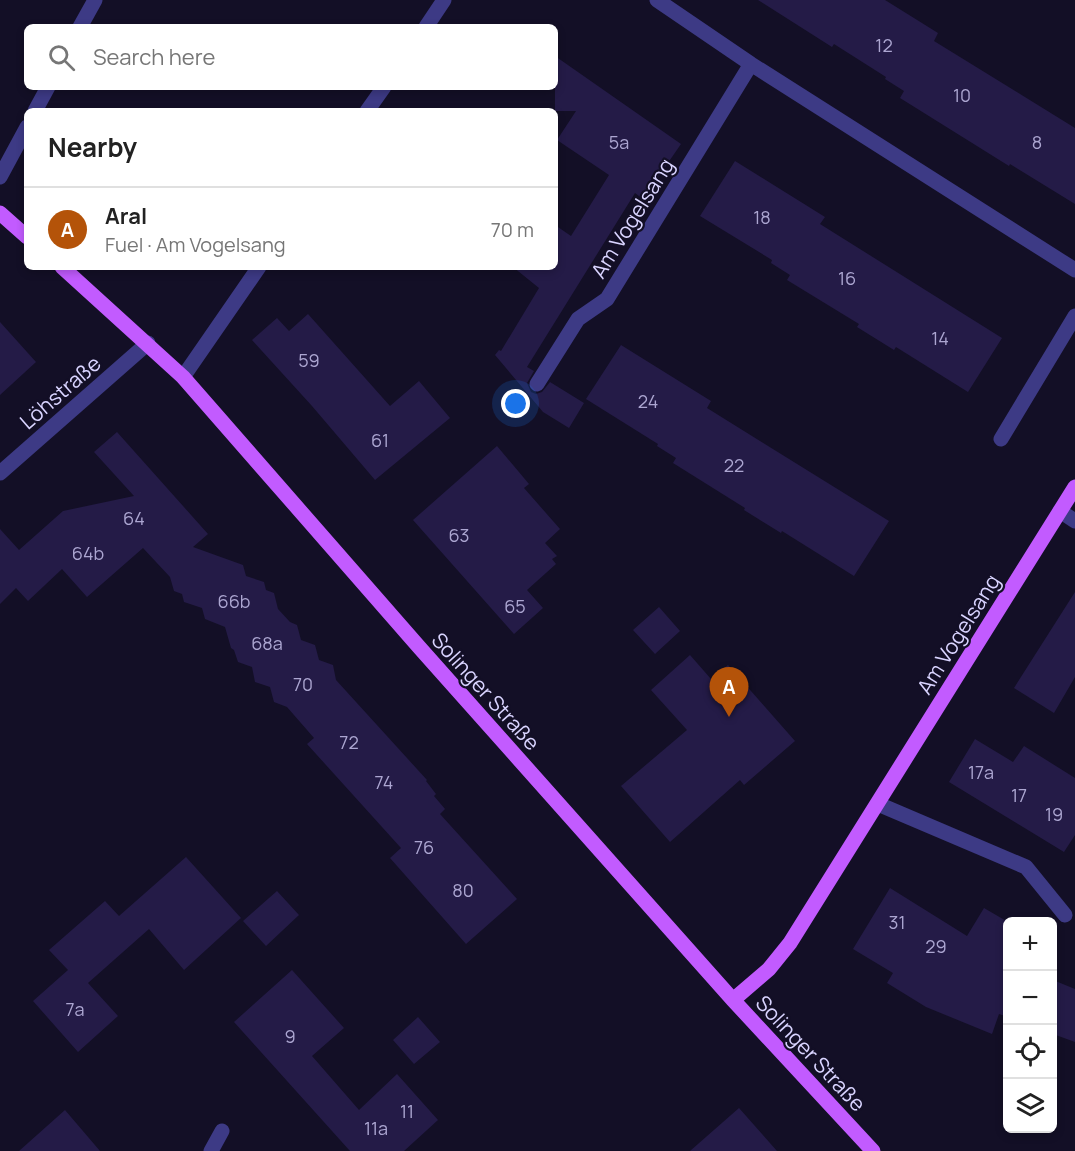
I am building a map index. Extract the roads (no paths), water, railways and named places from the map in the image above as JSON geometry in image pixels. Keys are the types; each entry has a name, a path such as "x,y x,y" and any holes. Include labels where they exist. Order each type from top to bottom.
{"main road":[{"path":"0,213 24,234"},
{"name":"Solinger Straße","path":"65,270 183,377 411,638 733,1000 873,1151"},
{"name":"Am Vogelsang","path":"733,1000 769,969 790,943 1075,486"}],"street":[{"path":"82,24 95,0"},
{"path":"428,24 444,0"},
{"path":"657,0 751,64 1075,270"},
{"name":"Am Vogelsang","path":"537,384 578,319 607,299 751,64"},
{"path":"37,108 46,90"},
{"path":"370,108 382,90"},
{"path":"0,177 24,133"},
{"path":"183,377 258,270"},
{"path":"1001,439 1075,316"},
{"name":"Löhstraße","path":"0,473 148,343"},
{"path":"1060,511 1075,521"},
{"path":"878,804 1026,867 1065,915"},
{"path":"211,1151 222,1131"}],"place":[{"name":"Aral","path":"729,717"}]}
